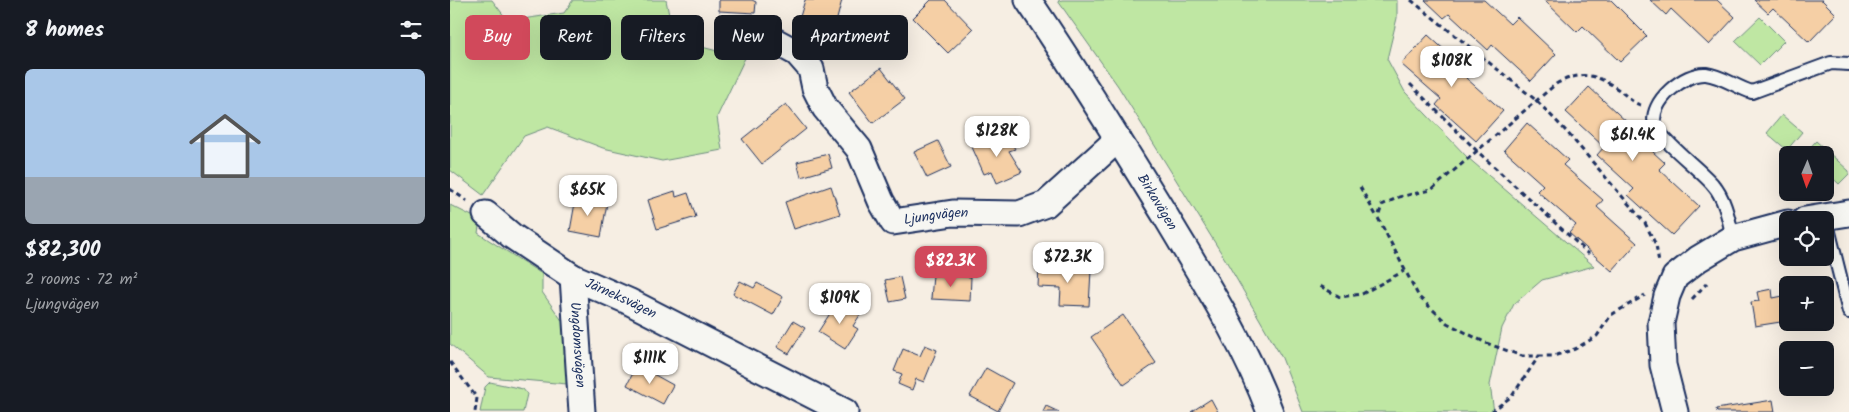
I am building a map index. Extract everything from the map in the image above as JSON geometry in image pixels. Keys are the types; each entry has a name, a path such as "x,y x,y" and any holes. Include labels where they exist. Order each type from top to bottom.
{"street":[{"name":"Birkavägen","path":"1028,0 1061,48 1222,309 1259,382 1270,412"},
{"name":"Ljungvägen","path":"782,45 797,53 811,69 815,88 825,108 859,148 881,201 893,222 953,212 1019,214 1046,204 1118,139"},
{"path":"1834,215 1849,213"},
{"name":"Järneksvägen","path":"486,214 512,236 573,277 628,301 845,412"},
{"path":"1675,412 1663,365 1661,323 1667,296 1675,277 1698,259 1733,238 1779,225"},
{"name":"Ungdomsvägen","path":"573,277 582,412"}],"lane":[{"path":"1733,238 1722,200 1714,186 1658,132 1654,125 1656,109 1662,98 1687,78 1694,75 1716,76 1752,92 1831,63 1849,64"},
{"path":"1832,266 1849,312"}],"path":[{"path":"1411,0 1537,101 1566,131 1645,223 1656,245 1660,268"},
{"path":"1378,218 1382,205 1399,197 1431,190 1556,84 1569,76 1580,74 1595,77 1617,88 1636,104 1656,109"},
{"path":"1410,84 1477,151 1589,254"},
{"path":"1360,187 1418,297 1447,323 1486,343 1522,356 1554,356 1575,349 1597,336 1611,315 1653,290 1688,304 1707,283"},
{"path":"1320,286 1340,297 1362,294 1404,271"},
{"path":"1491,412 1512,396 1539,356"},
{"path":"450,362 477,398 475,412"}],"green space":[{"path":"450,0 492,0 503,15 465,15 465,60 530,60 530,18 540,16 540,60 611,60 611,15 550,15 564,13 573,0 666,0 669,15 621,15 621,60 704,60 704,48 714,50 714,60 744,60 717,117 722,150 662,161 603,148 548,127 524,136 483,195 450,170"},
{"path":"1397,0 1397,18 1387,59 1405,92 1467,157 1594,266 1542,280 1514,304 1502,328 1490,385 1494,412 1303,412 1282,358 1225,259 1118,86 1058,1"},
{"path":"1760,17 1784,41 1760,65 1735,41"},
{"path":"1782,115 1802,132 1790,146 1782,146 1767,133"},
{"path":"1816,141 1822,146 1811,146"},
{"path":"1834,157 1849,171 1849,174 1839,184 1834,179"},
{"path":"450,205 480,220 478,233 542,274 542,292 563,322 567,347 567,384 489,377 450,344"},
{"path":"490,382 523,389 527,394 523,412 480,412 485,387"}],"building":[{"path":"719,0 752,0 756,2 755,13 719,11"},
{"path":"805,0 842,0 838,15 800,15"},
{"path":"931,0 945,0 973,29 948,53 913,18"},
{"path":"1425,0 1484,0 1510,24 1517,17 1556,54 1531,81 1492,45 1488,50 1449,14 1444,18"},
{"path":"1544,0 1611,0 1647,36 1620,62 1583,26 1577,32"},
{"path":"1650,0 1717,0 1735,17 1709,45 1671,9 1666,15"},
{"path":"1754,0 1822,0 1836,14 1809,42 1773,8 1768,13"},
{"path":"1428,35 1470,73 1466,78 1503,111 1476,141 1436,105 1441,99 1401,64"},
{"path":"881,68 905,99 873,123 849,92"},
{"path":"1589,87 1630,125 1627,128 1665,163 1659,169 1699,206 1672,235 1628,195 1634,189 1597,155 1604,147 1566,112"},
{"path":"786,104 806,129 762,164 742,139"},
{"path":"1527,123 1568,160 1563,165 1603,200 1597,207 1637,243 1612,271 1569,233 1576,225 1537,191 1543,185 1504,150"},
{"path":"1006,132 1015,149 1009,151 1022,172 997,183 992,171 984,174 972,147"},
{"path":"938,141 951,167 927,178 914,152"},
{"path":"828,154 832,168 801,177 797,162"},
{"path":"831,186 840,214 794,229 785,202"},
{"path":"675,191 676,197 688,193 696,217 657,229 648,200"},
{"path":"576,197 607,203 601,237 570,231"},
{"path":"1039,266 1091,270 1089,306 1060,305 1061,288 1038,287"},
{"path":"933,275 971,277 970,301 931,299"},
{"path":"900,277 905,299 890,302 885,280"},
{"path":"740,281 754,288 757,283 783,297 773,315 733,294"},
{"path":"1772,289 1773,298 1779,297 1779,322 1755,326 1751,302 1759,301 1757,292"},
{"path":"838,301 860,315 853,326 858,329 845,349 818,332"},
{"path":"1123,315 1156,363 1124,385 1091,337"},
{"path":"793,321 805,328 789,354 777,347"},
{"path":"925,345 937,350 924,382 916,379 912,390 898,384 902,374 894,371 903,349 920,356"},
{"path":"637,365 673,385 663,404 627,385"},
{"path":"986,368 1013,383 998,411 970,396"},
{"path":"1211,399 1218,412 1191,412"},
{"path":"1773,400 1775,412 1717,412 1716,409"},
{"path":"1046,406 1059,412 1043,412"}]}
